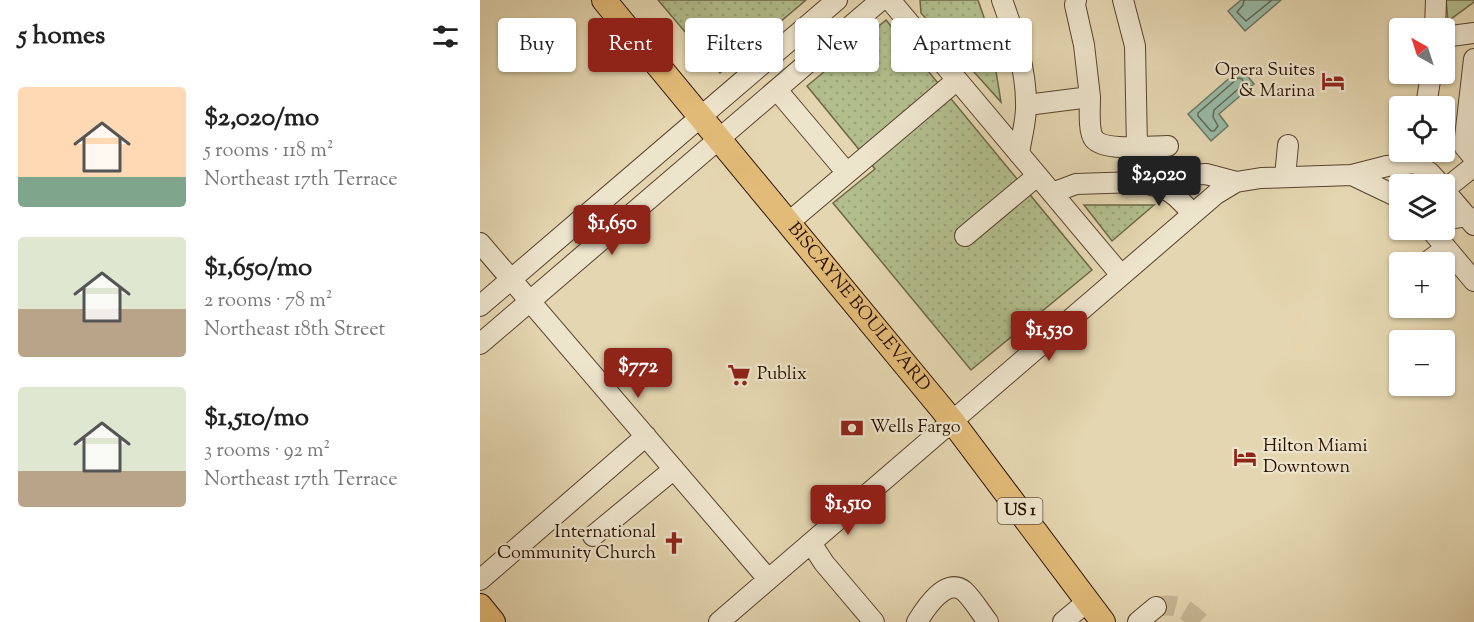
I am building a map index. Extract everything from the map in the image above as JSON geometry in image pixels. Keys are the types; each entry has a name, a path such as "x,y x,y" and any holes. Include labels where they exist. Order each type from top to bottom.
{"main road":[{"name":"BISCAYNE BOULEVARD","path":"604,0 952,421 1103,622"},
{"path":"480,606 493,622"}],"street":[{"path":"480,306 837,0"},
{"path":"480,344 881,0"},
{"path":"890,0 1121,275"},
{"path":"1002,0 1014,32 1027,105 1019,154"},
{"path":"1076,0 1084,45 1091,131 1095,140 1104,146 1168,146"},
{"path":"1123,0 1135,46 1137,147"},
{"path":"1435,18 1436,0"},
{"path":"1455,36 1474,33"},
{"path":"1474,58 1472,94 1464,146 1474,158"},
{"path":"788,223 957,80"},
{"path":"777,90 847,173"},
{"path":"1027,105 1090,98"},
{"path":"1285,177 1288,145"},
{"path":"719,622 1216,194 1236,182 1261,178 1352,175 1400,162"},
{"path":"1421,162 1431,174"},
{"path":"1455,181 1474,166"},
{"path":"1052,193 1076,184 1137,182 1167,176 1206,174 1236,182"},
{"path":"1352,175 1389,193"},
{"path":"965,236 1037,176"},
{"path":"1137,182 1168,190 1176,195 1192,213"},
{"path":"1455,203 1470,221"},
{"path":"1455,220 1470,221"},
{"path":"1439,240 1474,281"},
{"path":"480,243 768,579"},
{"path":"1441,252 1446,248"},
{"path":"480,580 646,436"},
{"path":"593,536 674,469"},
{"path":"811,543 824,563 874,622"},
{"path":"917,622 936,596 948,587 964,591 988,622"},
{"path":"1063,622 1088,601"},
{"path":"1138,622 1156,608"}],"shaded area":[{"path":"658,0 806,0 783,20 685,18 685,32"},
{"path":"920,0 978,0 984,18 925,18 921,13"},
{"path":"1446,0 1474,0 1452,18 1448,18"},
{"path":"886,20 891,26 891,72 929,72 1092,270 971,370 833,203 875,169 807,86 824,72 879,72 879,26"},
{"path":"974,72 996,72 1001,102"},
{"path":"1084,205 1154,205 1112,241"}],"water":[{"path":"1241,0 1281,0 1245,31 1228,11"},
{"path":"1241,68 1254,84 1219,114 1228,126 1211,141 1188,114"}],"tunnel":[{"path":"1156,607 1175,606 1190,613 1200,622"}],"place":[{"name":"Opera Suites & Marina","path":"1333,81"},
{"name":"Publix","path":"739,375"},
{"name":"Wells Fargo","path":"852,428"},
{"name":"Hilton Miami Downtown","path":"1245,457"},
{"name":"International Community Church","path":"674,543"}]}
